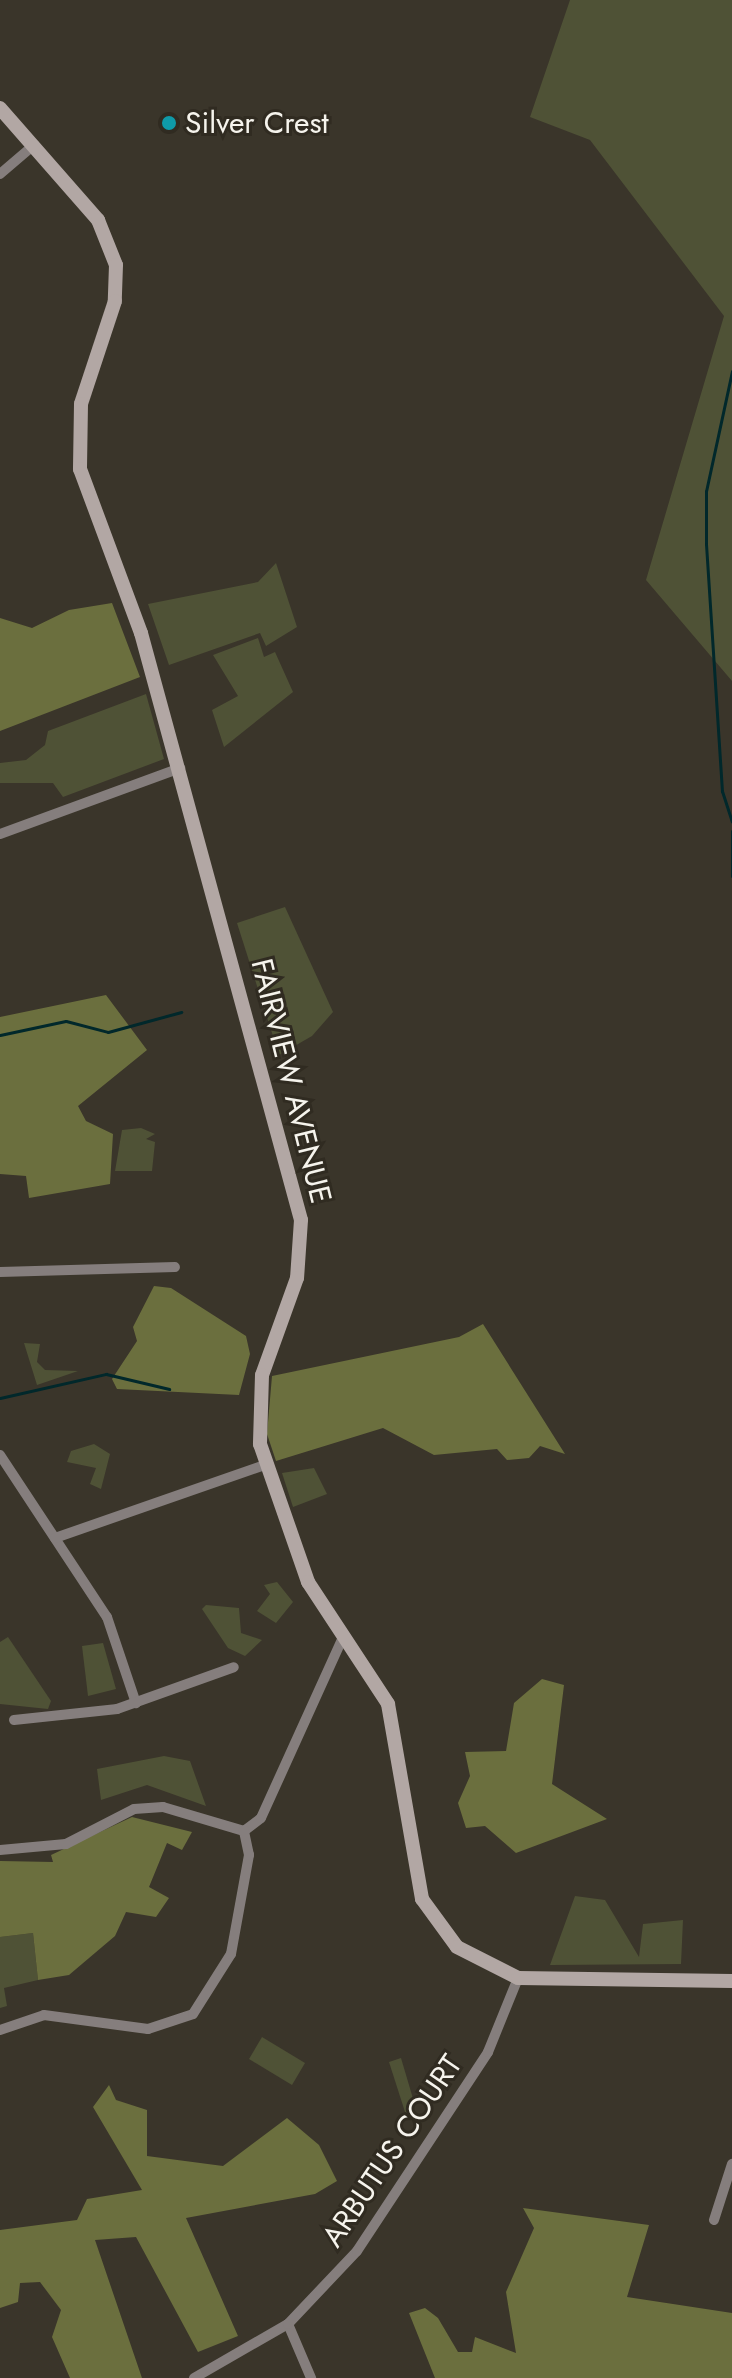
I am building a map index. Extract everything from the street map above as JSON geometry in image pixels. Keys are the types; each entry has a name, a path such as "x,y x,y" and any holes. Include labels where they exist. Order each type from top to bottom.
{"main road":[{"name":"FAIRVIEW AVENUE","path":"0,108 98,220 116,265 115,299 81,404 80,469 141,633 301,1220 297,1278 260,1383 265,1465 308,1582 393,1720 413,1871 427,1909 470,1958 518,1978 730,1982"}],"street":[{"path":"0,174 34,145"},
{"path":"0,834 180,768"},
{"path":"0,1272 175,1267"},
{"path":"0,1455 107,1617 136,1703"},
{"path":"55,1538 265,1465"},
{"path":"244,1831 261,1818 343,1637"},
{"path":"14,1720 136,1703 234,1667"},
{"path":"0,1850 66,1844 134,1809 163,1807 244,1831"},
{"path":"0,2030 44,2015 148,2029 193,2014 231,1954 249,1855 244,1831"},
{"name":"ARBUTUS COURT","path":"194,2378 288,2324 357,2251 488,2052 518,1978"},
{"path":"714,2220 732,2164"},
{"path":"288,2324 311,2378"}],"green space":[{"path":"570,0 732,0 732,681 646,580 724,316 590,140 530,117"},
{"path":"276,563 297,627 266,646 260,633 169,665 148,604 258,582"},
{"path":"112,603 140,677 0,731 0,618 32,628 69,610"},
{"path":"258,638 264,657 275,652 293,692 224,747 212,710 238,696 213,655"},
{"path":"146,694 164,759 63,797 53,783 0,783 0,763 26,760 45,745 48,731"},
{"path":"285,907 333,1012 312,1036 279,1055 237,923"},
{"path":"106,995 147,1050 78,1106 86,1121 113,1134 110,1184 29,1198 26,1176 0,1174 0,1017"},
{"path":"141,1128 155,1134 146,1139 155,1142 152,1171 115,1171 122,1130"},
{"path":"154,1286 171,1288 246,1336 250,1354 239,1395 117,1389 112,1379 137,1341 133,1327"},
{"path":"483,1324 565,1454 540,1446 529,1458 507,1460 497,1449 434,1455 383,1428 276,1461 267,1434 272,1376 459,1337"},
{"path":"24,1343 40,1344 37,1362 45,1370 78,1371 37,1385"},
{"path":"94,1444 110,1454 101,1489 90,1484 96,1468 67,1462 71,1451"},
{"path":"314,1468 327,1494 293,1507 282,1473"},
{"path":"277,1582 293,1602 276,1623 257,1611 270,1594 264,1585"},
{"path":"206,1605 239,1608 241,1633 262,1640 245,1656 228,1648 202,1609"},
{"path":"8,1637 51,1701 48,1709 0,1704 0,1642"},
{"path":"103,1643 116,1689 88,1696 82,1646"},
{"path":"542,1679 564,1685 552,1784 607,1819 516,1853 485,1826 466,1828 458,1803 470,1776 465,1752 506,1751 514,1703"},
{"path":"164,1756 190,1761 206,1806 147,1785 101,1800 97,1769"},
{"path":"132,1817 192,1832 182,1850 167,1843 149,1887 169,1898 156,1917 126,1912 115,1936 69,1975 38,1980 33,1933 0,1937 0,1861 53,1862 51,1855"},
{"path":"575,1896 605,1900 639,1957 643,1924 683,1920 681,1964 550,1965"},
{"path":"33,1933 38,1980 4,1988 7,2006 0,2008 0,1937"},
{"path":"262,2037 305,2063 292,2085 249,2059"},
{"path":"401,2058 414,2102 406,2115 389,2062"},
{"path":"109,2085 116,2100 147,2110 147,2156 223,2166 287,2118 319,2145 337,2181 315,2194 186,2218 238,2336 198,2352 136,2237 95,2240 142,2378 70,2378 52,2337 61,2310 40,2282 20,2283 18,2302 0,2308 0,2230 77,2220 87,2199 142,2190 93,2107"},
{"path":"523,2208 649,2225 627,2297 732,2313 732,2378 435,2378 409,2313 425,2308 438,2318 458,2352 472,2352 475,2337 516,2353 506,2292 534,2228"}],"waterway":[{"path":"732,371 706,491 706,544 722,791 732,821"},
{"path":"732,831 732,876"},
{"path":"0,1035 66,1021 108,1032 181,1012"},
{"path":"0,1398 106,1374 169,1389"}],"place":[{"name":"Silver Crest","path":"169,123"}]}
